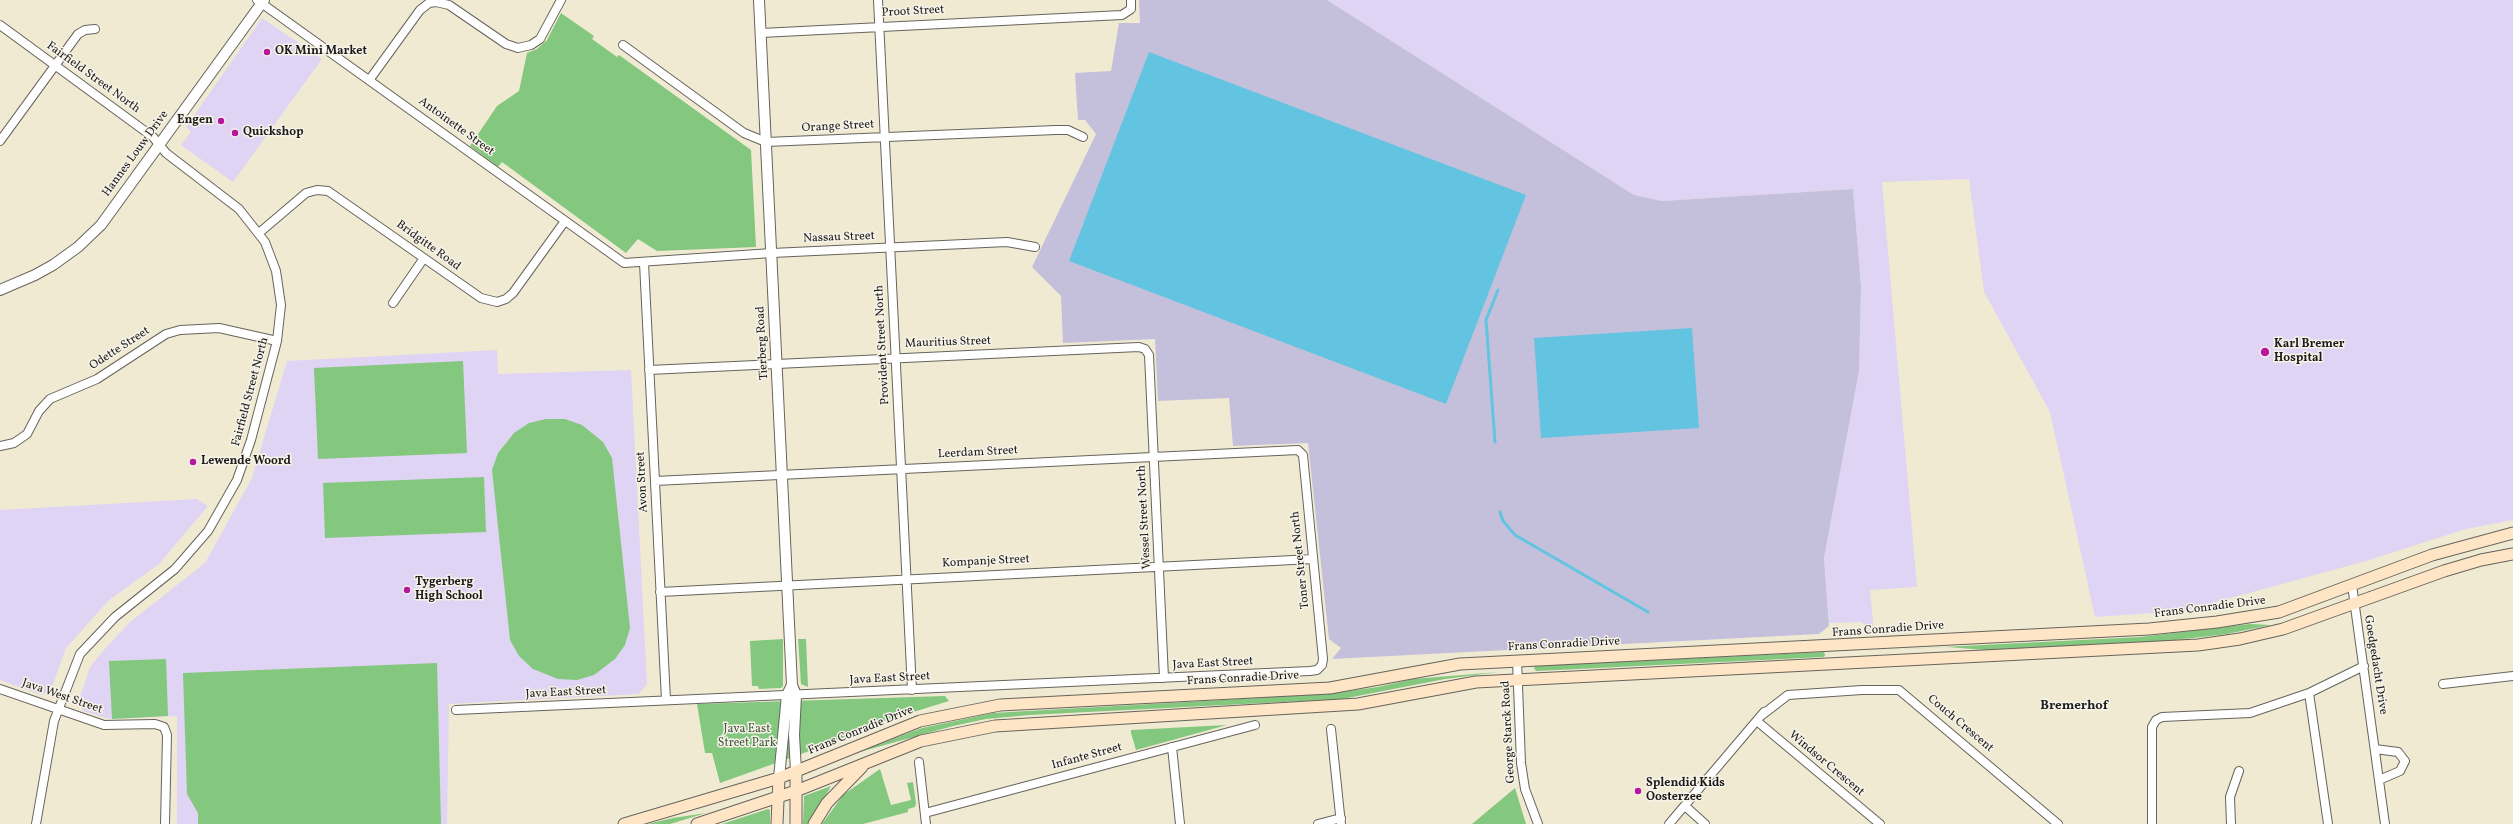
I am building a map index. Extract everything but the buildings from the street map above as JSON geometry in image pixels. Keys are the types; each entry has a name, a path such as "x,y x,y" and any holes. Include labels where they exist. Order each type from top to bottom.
{"main road":[{"name":"Frans Conradie Drive","path":"624,824 779,778 920,721 979,708 1047,702 1330,688 1460,664 1517,660 2149,629 2218,622 2279,612 2432,555 2513,533"},
{"path":"697,824 796,791 921,741 995,726 1352,705 1454,684 1518,679 2191,646 2260,635 2354,604 2465,564 2513,554"},
{"path":"814,824 827,803 866,762"},
{"name":"Tierberg Road","path":"796,771 796,824"},
{"name":"Tierberg Road","path":"777,824 779,778"}],"street":[{"path":"370,79 420,10 429,3 436,2 449,5 506,44 518,48 532,45 540,39 561,0"},
{"name":"Tierberg Road","path":"759,0 778,363 792,685 779,778"},
{"name":"Provident Street North","path":"878,0 912,690"},
{"name":"Antoinette Street","path":"261,1 618,260 630,264 644,263"},
{"name":"Hannes Louw Drive","path":"0,290 36,276 86,240 104,220 261,1"},
{"name":"Proot Street","path":"761,33 1122,15 1129,12 1131,2"},
{"name":"Fairfield Street North","path":"0,25 153,137 166,153 239,208 259,233 273,261 278,280 281,305 277,341 251,440 237,480 208,531 175,570 115,617 85,647 77,662 54,721 36,824"},
{"path":"0,141 54,64 80,32 95,28"},
{"name":"Orange Street","path":"623,45 744,132 766,142 1062,130 1083,138"},
{"name":"Bridgitte Road","path":"259,233 301,196 311,191 322,190 338,195 481,298 491,302 502,301 513,293 565,222"},
{"name":"Nassau Street","path":"644,263 662,259 1007,242 1035,247"},
{"path":"392,303 424,258"},
{"name":"Avon Street","path":"644,263 666,700"},
{"name":"Odette Street","path":"0,446 14,443 27,434 39,411 50,399 97,379 166,334 180,330 219,328 277,341"},
{"name":"Mauritius Street","path":"649,370 896,357 1139,347 1145,349 1148,355"},
{"name":"Wessel Street North","path":"1148,355 1164,678"},
{"name":"Leerdam Street","path":"654,481 1296,450 1302,453"},
{"name":"Toner Street North","path":"1302,453 1322,664"},
{"name":"Kompanje Street","path":"660,592 788,584 1313,558"},
{"name":"Goedgedacht Drive","path":"2352,585 2385,824"},
{"name":"George Starck Road","path":"1517,660 1523,776 1531,810 1538,824"},
{"name":"Java East Street","path":"456,710 1310,671 1317,670 1322,664"},
{"path":"2152,824 2152,727 2156,720 2162,717 2250,713 2309,693 2364,666"},
{"path":"2444,684 2513,676"},
{"name":"Couch Crescent","path":"1670,824 1760,719 1785,696 1894,688 1902,691 2058,824"},
{"name":"Java West Street","path":"0,689 107,726 155,724 164,727 167,735 164,824"},
{"path":"2309,693 2328,824"},
{"name":"Tierberg Road","path":"791,695 796,771"},
{"name":"Windsor Crescent","path":"1760,719 1880,824"},
{"name":"Infante Street","path":"925,813 1255,725"},
{"path":"1318,824 1341,821 1331,729"},
{"path":"1172,747 1180,824"},
{"path":"2375,749 2398,752 2405,761 2400,771 2380,780"},
{"path":"919,762 926,824"},
{"path":"2231,824 2230,797 2239,771"},
{"path":"1685,806 1705,824"}],"shaded area":[{"path":"1139,0 1327,0 1634,195 1662,201 1853,189 1861,286 1859,371 1824,558 1829,626 1819,634 1332,659 1341,648 1329,639 1308,443 1233,446 1229,398 1158,401 1155,339 1063,343 1061,296 1032,267 1096,134 1085,120 1078,120 1075,73 1111,71 1119,23 1140,23"},
{"name":"Karl Bremer Hospital","path":"1327,0 2513,0 2513,520 2466,529 2366,561 2183,611 2095,617 2050,412 1984,292 1969,179 1882,182 1917,587 1870,590 1874,631 1870,632 1862,622 1829,623 1824,558 1859,371 1861,286 1853,189 1662,201 1634,195"},
{"path":"262,18 322,59 233,182 181,145 191,132 186,127"},
{"name":"Tygerberg High School","path":"497,350 498,374 631,370 647,684 639,694 449,704 447,824 177,824 177,716 110,719 83,711 79,700 90,667 102,652 130,622 205,563 252,478 287,361"},
{"path":"197,499 208,506 159,564 108,601 66,648 51,690 41,695 0,680 0,510"}],"green space":[{"path":"561,13 594,36 592,39 617,57 619,55 751,150 756,247 657,251 638,239 626,253 502,162 498,167 470,146 497,106 519,91 527,53 537,49 547,40"},
{"path":"463,361 467,453 318,459 314,368"},
{"path":"546,419 565,419 582,425 603,442 612,458 630,628 625,645 615,659 594,675 577,680 558,679 533,669 519,656 510,640 492,470 498,453 514,433 529,423"},
{"path":"484,477 486,532 325,538 323,483"},
{"path":"2250,624 2271,625 2227,634 2167,641 1986,650 1947,647 1865,651 2140,637"},
{"path":"783,639 783,686 781,688 759,689 758,686 752,686 750,641"},
{"path":"798,639 806,639 808,687 801,684"},
{"path":"1824,652 1824,657 1536,671 1534,668 1535,666"},
{"path":"166,659 168,716 112,719 109,661"},
{"path":"437,663 441,824 198,824 198,813 187,794 183,673"},
{"path":"1499,672 1445,679 1342,699 1029,715 986,719 953,726 856,753 922,728 993,713 1327,694 1378,687 1413,679"},
{"name":"Java East Street Park","path":"945,696 949,701 881,722 815,749 720,783 712,753 705,753 697,704"},
{"path":"1227,725 1136,750 1131,733 1131,730"},
{"path":"880,769 891,805 911,800 907,783 913,782 916,803 915,807 908,809 908,812 863,824 822,824 843,795"},
{"path":"831,786 809,824 803,824 804,796"},
{"path":"1515,788 1526,824 1472,824"},
{"path":"768,809 770,810 770,824 722,824"},
{"path":"706,813 670,824 648,824 673,818"}],"water":[{"path":"1149,52 1526,195 1446,404 1069,261"},
{"path":"1692,328 1699,428 1541,438 1534,338"}],"waterway":[{"path":"1495,442 1486,320 1498,290"},
{"path":"1500,512 1503,521 1515,535 1648,612"}],"place":[{"name":"OK Mini Market","path":"267,52"},
{"name":"Engen","path":"221,121"},
{"name":"Quickshop","path":"235,133"},
{"name":"Karl Bremer Hospital","path":"2265,352"},
{"name":"Lewende Woord","path":"193,462"},
{"name":"Tygerberg High School","path":"407,590"},
{"name":"Splendid Kids Oosterzee","path":"1638,791"}],"district":[{"name":"Bremerhof","path":"2074,707"}]}
